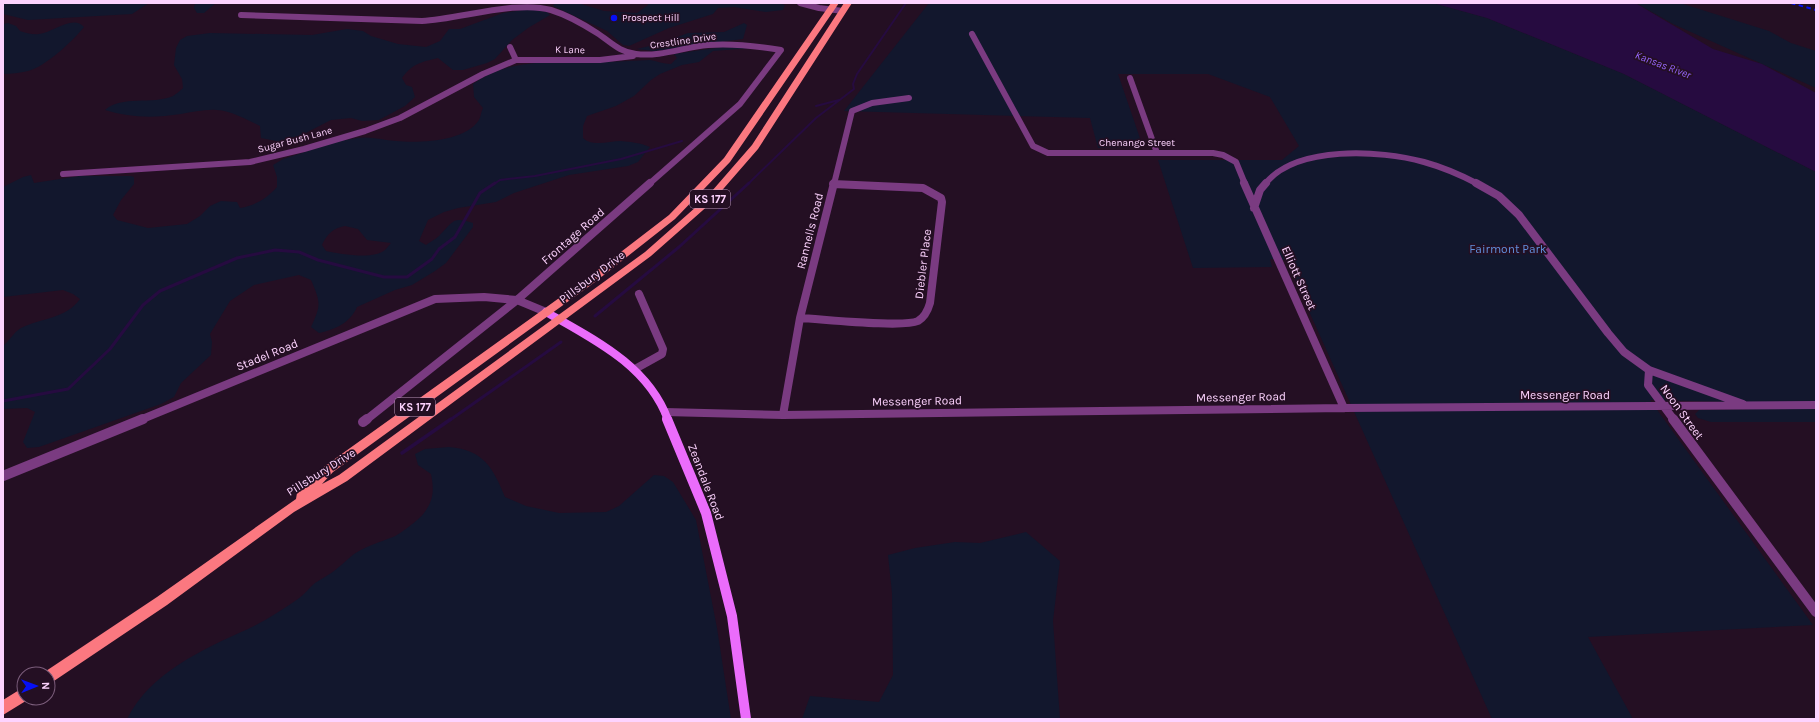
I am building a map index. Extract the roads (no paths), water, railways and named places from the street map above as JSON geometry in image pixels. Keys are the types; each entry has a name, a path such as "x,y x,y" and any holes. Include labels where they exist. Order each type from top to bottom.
{"highway":[{"name":"Pillsbury Drive","path":"56,673 162,601 290,508 343,478 648,254 708,201 755,147 848,3"},
{"name":"Pillsbury Drive","path":"290,508 329,469 546,312 672,217 699,191 727,160 757,119 833,6"},
{"path":"3,708 16,699"}],"main road":[{"name":"Zeandale Road","path":"546,312 606,346 635,369 646,381 666,412 673,434 706,513 732,616 746,719"}],"street":[{"path":"800,3 833,6 843,12"},
{"name":"Crestline Drive","path":"241,15 422,21 532,6 560,13 593,30 612,46 624,52 652,55 716,44 738,44 781,50"},
{"name":"Chenango Street","path":"972,34 1033,146 1041,151 1048,153 1213,153 1232,158"},
{"path":"510,47 516,60"},
{"name":"Frontage Road","path":"364,422 518,300 740,104 781,50"},
{"name":"K Lane","path":"516,60 610,60 638,54"},
{"name":"Sugar Bush Lane","path":"63,174 250,162 304,149 365,131 400,118 483,74 516,60"},
{"path":"1130,78 1157,153"},
{"name":"Rannells Road","path":"783,415 800,318 832,184 852,112 872,103 909,98"},
{"path":"1254,208 1260,190 1272,175 1293,163 1316,157 1342,154 1392,156 1426,162 1465,177 1499,196 1519,215 1624,352 1649,370 1750,406"},
{"name":"Elliott Street","path":"1232,158 1240,168 1254,208 1281,264 1344,408"},
{"name":"Diebler Place","path":"800,318 904,324 924,318 930,303 942,202 941,198 923,188 832,184"},
{"path":"635,369 658,357 662,354 663,349 639,294"},
{"name":"Stadel Road","path":"3,476 435,299 484,297 518,300 546,312"},
{"name":"Noon Street","path":"1649,370 1648,385 1816,612"},
{"name":"Messenger Road","path":"666,412 783,415 1344,408 1816,405"}],"water":[{"name":"Kansas River","path":"1433,3 1637,4 1713,49 1762,64 1816,93 1816,172 1624,74 1487,18"}],"waterway":[{"path":"748,184 816,118 854,89 853,84 857,74 906,3"},
{"path":"816,106 839,100"},
{"path":"494,184 500,180 535,176 621,159 682,141"},
{"path":"3,401 68,389 110,349 143,305 160,291 237,258 275,250 299,252 318,260 384,277 407,277 432,259 439,249 455,237 480,193 495,183"},
{"path":"595,316 679,247 749,183"},
{"path":"450,420 561,342"},
{"path":"402,453 451,419"}],"railway":[{"path":"1791,3 1816,10"}],"place":[{"name":"Prospect Hill","path":"614,18"}],"park label":[{"name":"Fairmont Park","path":"1508,249"}]}
